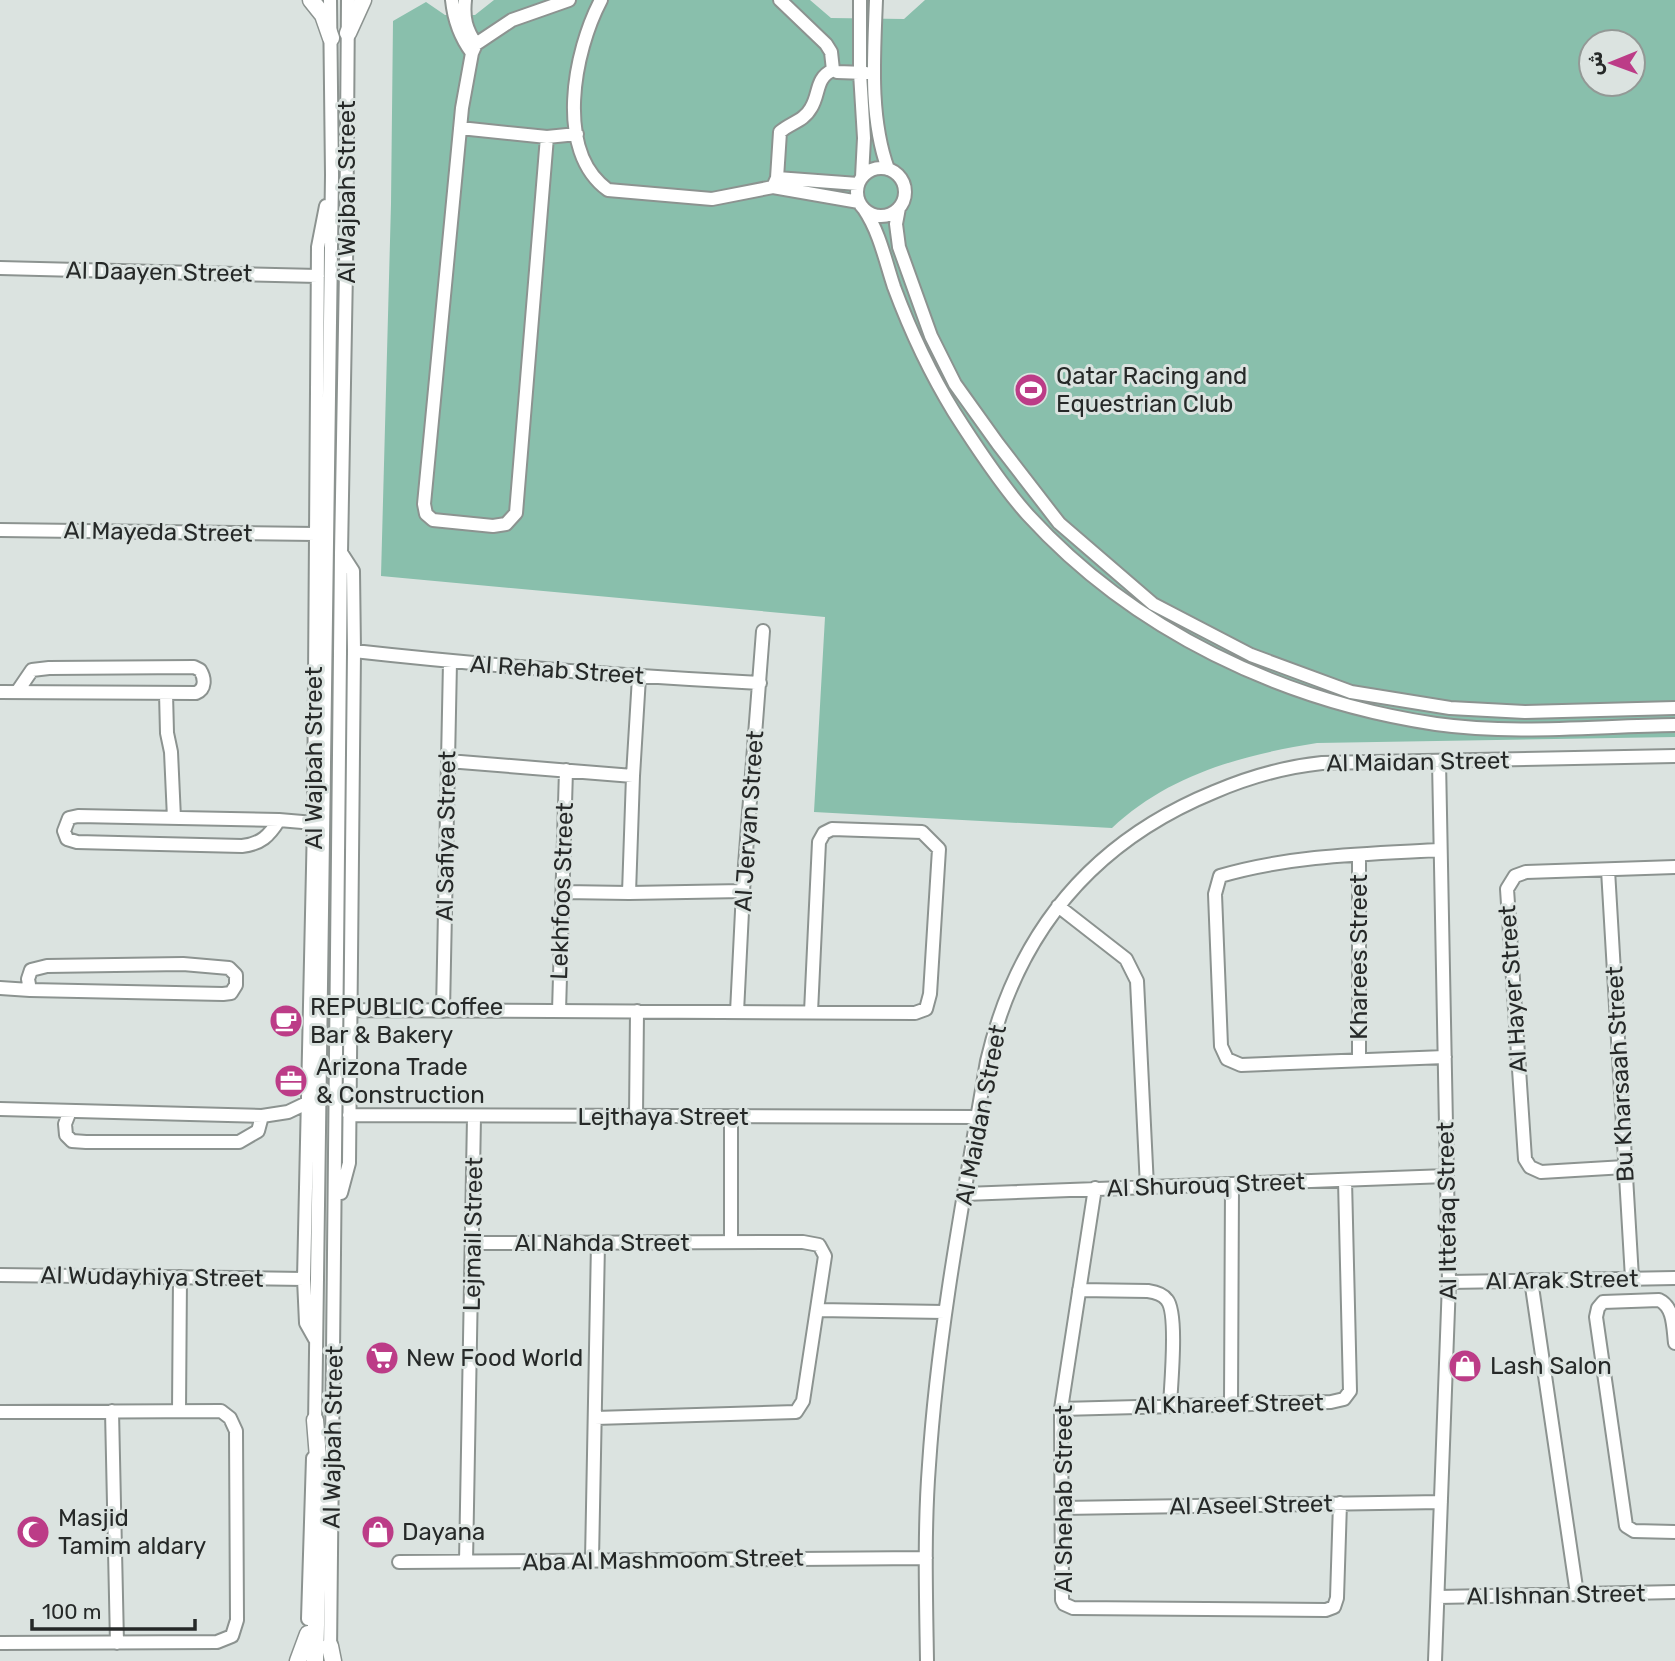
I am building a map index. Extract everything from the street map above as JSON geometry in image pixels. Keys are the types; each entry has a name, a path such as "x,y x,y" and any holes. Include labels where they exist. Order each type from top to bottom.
{"main road":[{"path":"311,0 323,15 331,38"},
{"path":"348,33 363,0"},
{"path":"315,1420 320,1483 315,1661"},
{"path":"298,1661 308,1634"}],"street":[{"name":"Al Wajbah Street","path":"307,1661 315,1420 332,175 330,0"},
{"name":"Al Wajbah Street","path":"331,1656 348,0"},
{"path":"452,0 460,35 474,49"},
{"path":"465,0 465,22 474,49 460,128 424,504 426,514 433,520 493,526 506,524 516,513 547,137"},
{"path":"474,49 512,20 569,0"},
{"path":"601,0 581,48 574,86 577,134 584,163 596,181 608,190 712,199 775,183 860,181 870,170 879,168 897,173 905,190 904,200 898,208 891,214 881,216 872,214 862,205 775,183"},
{"path":"780,0 826,44 831,52 833,70"},
{"path":"860,0 860,73 864,138 860,181 862,205 880,241 894,288 920,349 953,410 1027,514 1078,564 1138,612 1205,651 1267,677 1356,708 1438,724 1515,728 1675,725"},
{"path":"876,0 877,127 888,169"},
{"path":"775,183 780,132 808,113 813,106 822,77 833,70"},
{"path":"833,70 875,72"},
{"path":"460,128 547,137 577,134"},
{"name":"Al Wajbah Street","path":"315,1340 306,1323 304,1279 314,823 318,247 332,175"},
{"path":"898,208 896,224 899,247 931,337 949,372 998,444 1066,529 1153,604 1251,655 1351,692 1450,708 1525,712 1675,708"},
{"name":"Al Daayen Street","path":"0,268 318,276"},
{"path":"1054,540 1066,529"},
{"name":"Al Mayeda Street","path":"0,530 316,534"},
{"name":"Al Wajbah Street","path":"336,1214 349,1163 354,651 353,571 341,553"},
{"name":"Al Jeryan Street","path":"737,1012 743,891 763,631"},
{"name":"Al Rehab Street","path":"354,651 450,662 639,677 760,683"},
{"name":"Al Safiya Street","path":"443,1011 450,662"},
{"path":"1267,677 1274,664"},
{"path":"0,692 166,693 200,692 204,682 200,670 194,667 49,668 32,670 17,692"},
{"path":"629,893 639,677"},
{"path":"1314,694 1320,681"},
{"path":"166,693 167,733 172,752 174,818"},
{"name":"Al Maidan Street","path":"927,1661 929,1463 945,1312 977,1117 994,1029 1018,971 1036,937 1058,906 1087,873 1122,843 1178,808 1232,784 1300,765 1675,756"},
{"path":"448,761 633,776"},
{"name":"Al Ittefaq Street","path":"1435,1661 1449,1282 1438,761"},
{"name":"Lekhfoos Street","path":"559,1011 566,770"},
{"path":"279,820 272,832 257,844 242,846 78,842 67,839 64,831 69,818 78,816 279,820 314,823"},
{"path":"349,1010 915,1013 926,1009 930,994 939,849 922,832 832,829 824,833 819,842 811,1012"},
{"path":"1440,850 1303,859 1233,872 1220,876 1215,894 1221,1045 1227,1059 1241,1065 1445,1057"},
{"name":"Kharees Street","path":"1359,855 1359,1060"},
{"name":"Al Hayer Street","path":"1625,1167 1541,1171 1530,1167 1525,1159 1507,894 1511,880 1520,873 1675,867"},
{"name":"Bu Kharsaah Street","path":"1608,870 1632,1278"},
{"path":"563,892 743,891"},
{"path":"1058,906 1126,959 1137,981 1147,1187"},
{"path":"0,988 30,990 223,994 231,993 236,985 236,975 229,968 183,964 47,966 31,970 28,979 30,990"},
{"path":"636,1117 637,1012"},
{"path":"0,1109 262,1116 281,1114 309,1102"},
{"path":"70,1111 65,1124 66,1135 72,1141 86,1142 239,1142 258,1131 262,1116"},
{"path":"281,1114 296,1119 309,1128"},
{"name":"Lejthaya Street","path":"349,1115 977,1117"},
{"name":"Lejmail Street","path":"466,1562 474,1117"},
{"path":"731,1117 731,1242"},
{"name":"Al Shurouq Street","path":"965,1194 1447,1176"},
{"name":"Al Khareef Street","path":"1060,1409 1331,1402 1344,1399 1350,1391 1345,1180"},
{"path":"1231,1184 1231,1404"},
{"name":"Al Shehab Street","path":"1094,1188 1060,1409 1064,1604 1073,1608 1326,1610 1334,1607 1337,1598 1339,1503"},
{"path":"592,1560 598,1242"},
{"name":"Al Nahda Street","path":"473,1243 803,1242 819,1245 825,1256 803,1401 796,1412 596,1418"},
{"name":"Al Wudayhiya Street","path":"0,1275 304,1279"},
{"path":"179,1411 180,1277"},
{"name":"Al Arak Street","path":"1449,1282 1675,1278"},
{"path":"1531,1280 1577,1594"},
{"path":"1079,1290 1148,1291 1157,1293 1168,1301 1173,1316 1170,1405"},
{"path":"1675,1343 1670,1312 1666,1304 1659,1300 1603,1302 1598,1308 1596,1317 1626,1526 1634,1531 1675,1532"},
{"path":"817,1310 945,1312"},
{"path":"112,1411 117,1643"},
{"path":"0,1412 221,1411 230,1418 236,1431 237,1620 232,1636 217,1642 0,1643"},
{"name":"Al Aseel Street","path":"1062,1508 1441,1503"},
{"name":"Aba Al Mashmoom Street","path":"399,1562 926,1558"},
{"name":"Al Ishnan Street","path":"1438,1597 1675,1592"}],"green space":[{"name":"Qatar Racing and Equestrian Club","path":"494,0 810,0 831,18 904,19 925,0 1675,0 1675,737 1317,743 1261,754 1207,770 1157,794 1112,828 814,812 825,617 381,576 393,21 426,2 445,15 475,15"}],"place":[{"name":"Qatar Racing and Equestrian Club","path":"1031,390"},
{"name":"REPUBLIC Coffee Bar & Bakery","path":"286,1021"},
{"name":"Arizona Trade & Construction","path":"291,1081"},
{"name":"New Food World","path":"382,1358"},
{"name":"Lash Salon","path":"1465,1366"},
{"name":"Masjid Tamim aldary","path":"33,1532"},
{"name":"Dayana","path":"378,1532"}]}
